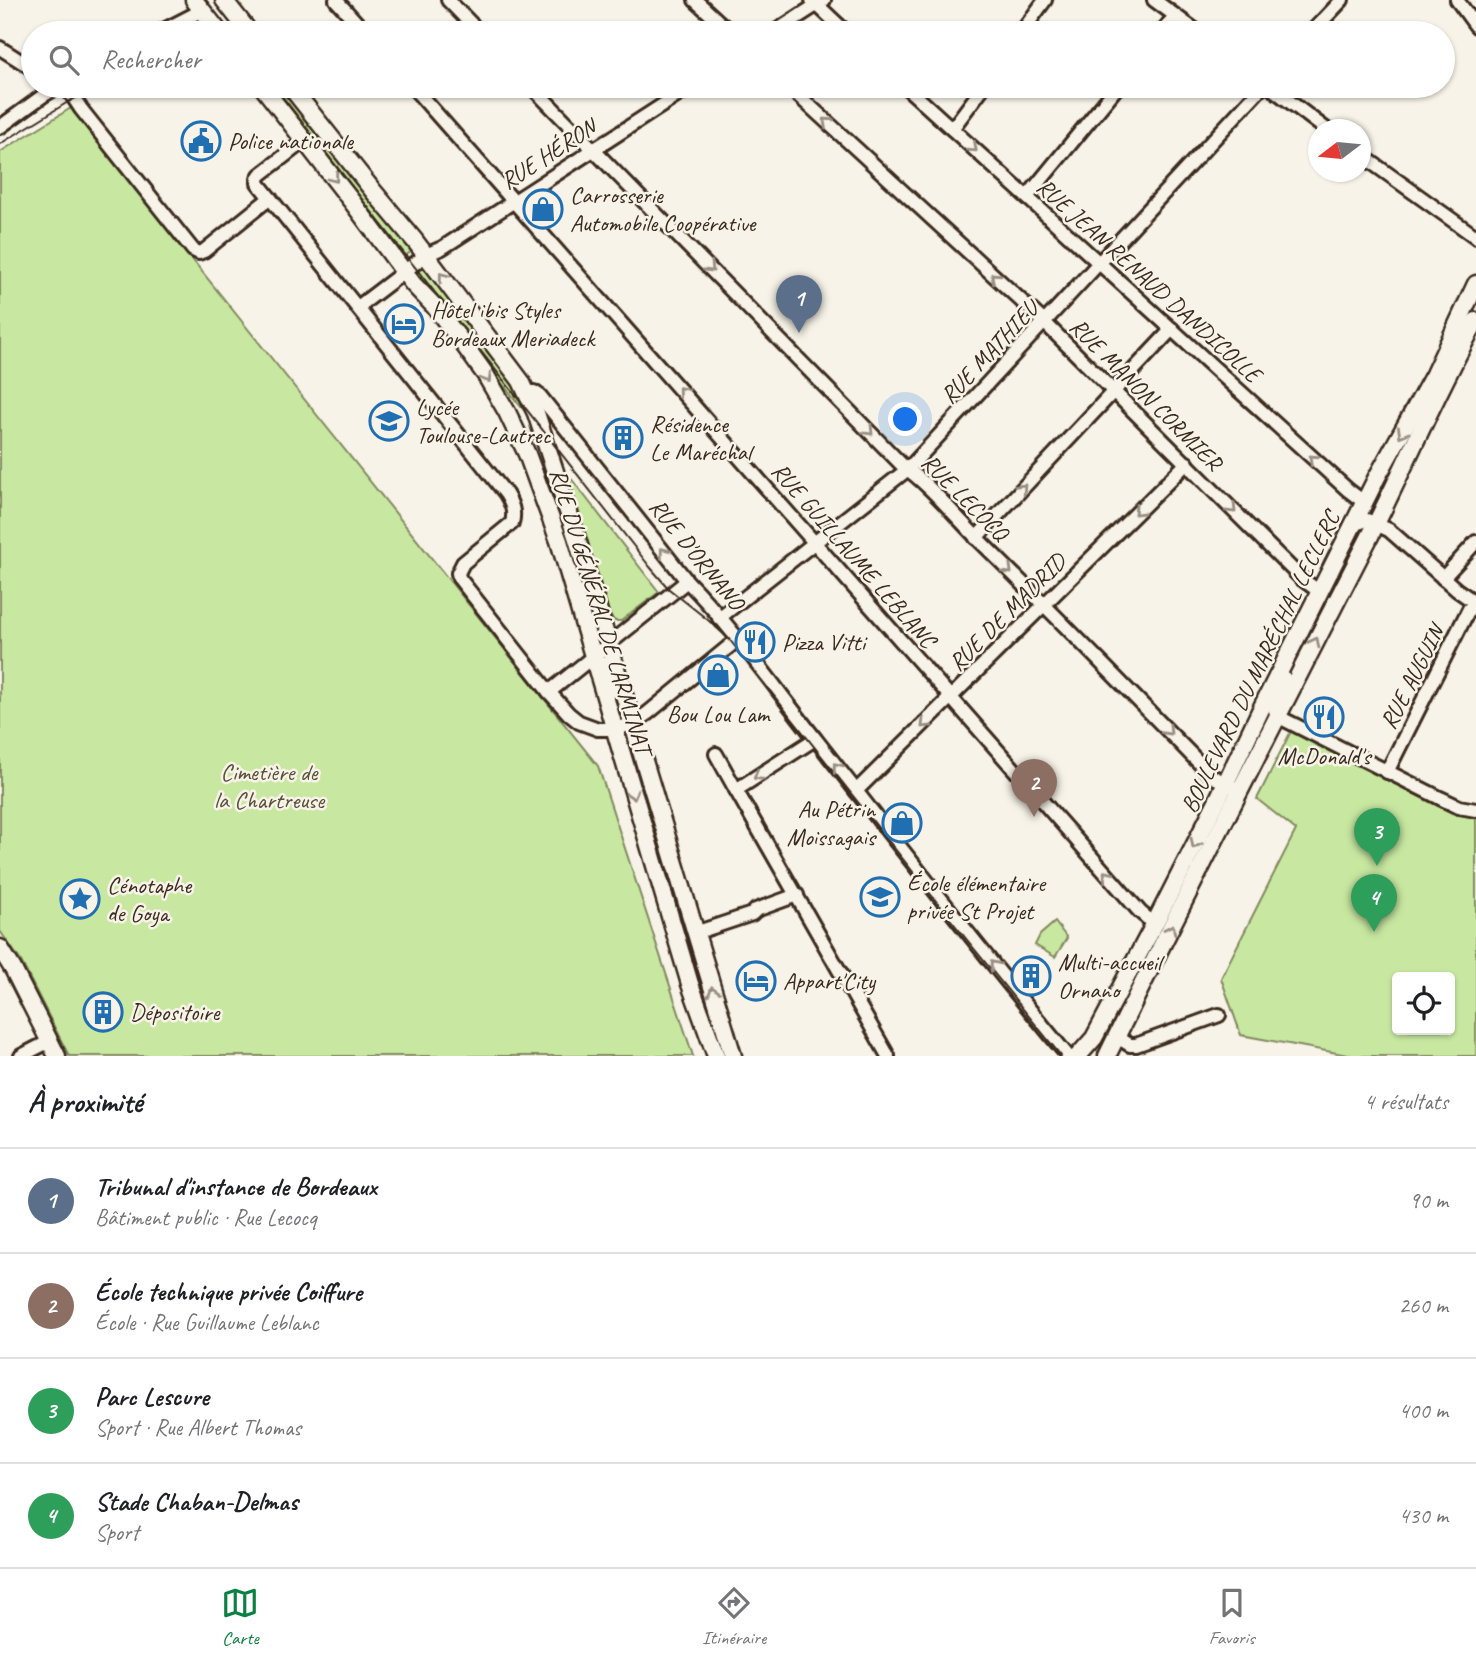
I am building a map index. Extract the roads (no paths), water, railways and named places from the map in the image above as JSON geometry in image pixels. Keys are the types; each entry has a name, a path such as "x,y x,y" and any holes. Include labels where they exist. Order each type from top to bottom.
{"main road":[{"path":"226,1 241,21"},
{"path":"198,4 211,21"},
{"name":"RUE DU GÉNÉRAL DE LARMINAT","path":"272,98 477,363 518,433 559,541 690,984 716,1056"},
{"name":"RUE D'ORNANO","path":"300,98 426,255 521,381 526,392"},
{"name":"BOULEVARD DU MARÉCHAL LECLERC","path":"1108,1056 1124,1046 1308,614 1377,477 1417,407 1476,284"},
{"name":"BOULEVARD DU MARÉCHAL LECLERC","path":"1078,1056 1094,1038 1155,923 1277,716 1476,321"},
{"name":"RUE DU GÉNÉRAL DE LARMINAT","path":"526,392 536,413 551,460 733,1056"},
{"path":"0,948 54,1049"}],"street":[{"path":"336,0 355,21"},
{"path":"447,0 468,21"},
{"path":"695,0 718,21"},
{"path":"1030,21 1045,0"},
{"path":"1154,0 1182,21"},
{"path":"1322,21 1340,1"},
{"path":"790,21 817,2 835,21"},
{"path":"181,21 193,15 198,4"},
{"path":"1465,5 1476,26"},
{"path":"1171,21 1175,16"},
{"path":"0,48 21,62"},
{"path":"0,127 32,98"},
{"path":"70,98 193,250 199,253 270,198"},
{"name":"RUE GUILLAUME LEBLANC","path":"423,98 1140,912 1155,923"},
{"name":"RUE LECOCQ","path":"543,98 1208,772 1233,787"},
{"name":"RUE HÉRON","path":"404,272 426,255 442,248 674,98"},
{"name":"RUE MANON CORMIER","path":"801,98 1045,323 1302,579 1320,592"},
{"name":"RUE JEAN RENAUD DANDICOLLE","path":"918,98 1365,503"},
{"path":"952,129 975,98"},
{"path":"1027,197 1108,98"},
{"name":"RUE MATHIEU","path":"719,618 908,469 1252,98"},
{"path":"1285,98 1312,119"},
{"path":"305,140 260,175 258,183 512,504 512,523 463,562 458,573 462,583 549,692 579,722 598,729 615,729 632,724 656,708 737,640"},
{"path":"1371,162 1476,237"},
{"path":"358,307 404,272"},
{"path":"976,538 1172,329"},
{"name":"RUE D'ORNANO","path":"526,392 540,396 1068,1056"},
{"name":"RUE DE MADRID","path":"856,791 1187,463"},
{"path":"1354,524 1367,520 1389,530 1443,578 1475,602"},
{"path":"1443,578 1476,542"},
{"path":"549,692 687,581"},
{"name":"RUE AUGUIN","path":"1387,772 1469,609 1475,602"},
{"path":"1308,614 1274,702 1277,716 1450,803 1476,810"},
{"path":"594,654 610,676 618,701 632,724"},
{"path":"737,790 816,739"},
{"path":"716,754 888,1056"},
{"path":"695,933 797,895"},
{"path":"1124,1046 1136,1045 1219,1015"},
{"path":"22,1056 54,1049"}],"tram line":[{"path":"0,144 76,98"},
{"path":"282,98 650,567 669,589 729,639 1061,1056"}],"place":[{"name":"Police nationale","path":"201,141"},
{"name":"Carrosserie Automobile Coopérative","path":"543,209"},
{"name":"Hôtel ibis Styles Bordeaux Meriadeck","path":"404,324"},
{"name":"Tribunal d'instance de Bordeaux","path":"799,333"},
{"name":"Lycée Toulouse-Lautrec","path":"389,421"},
{"name":"Résidence Le Maréchal","path":"623,438"},
{"name":"Pizza Vitti","path":"755,642"},
{"name":"Bou Lou Lam","path":"718,675"},
{"name":"McDonald's","path":"1324,717"},
{"name":"École technique privée Coiffure","path":"1034,817"},
{"name":"Au Pétrin Moissagais","path":"902,823"},
{"name":"Parc Lescure","path":"1377,866"},
{"name":"École élémentaire privée St Projet","path":"880,897"},
{"name":"Cénotaphe de Goya","path":"80,899"},
{"name":"Stade Chaban-Delmas","path":"1374,932"},
{"name":"Multi-accueil Ornano","path":"1031,976"},
{"name":"Appart'City","path":"756,981"},
{"name":"Dépositoire","path":"103,1012"}],"park label":[{"name":"Cimetière de la Chartreuse","path":"269,786"}]}
